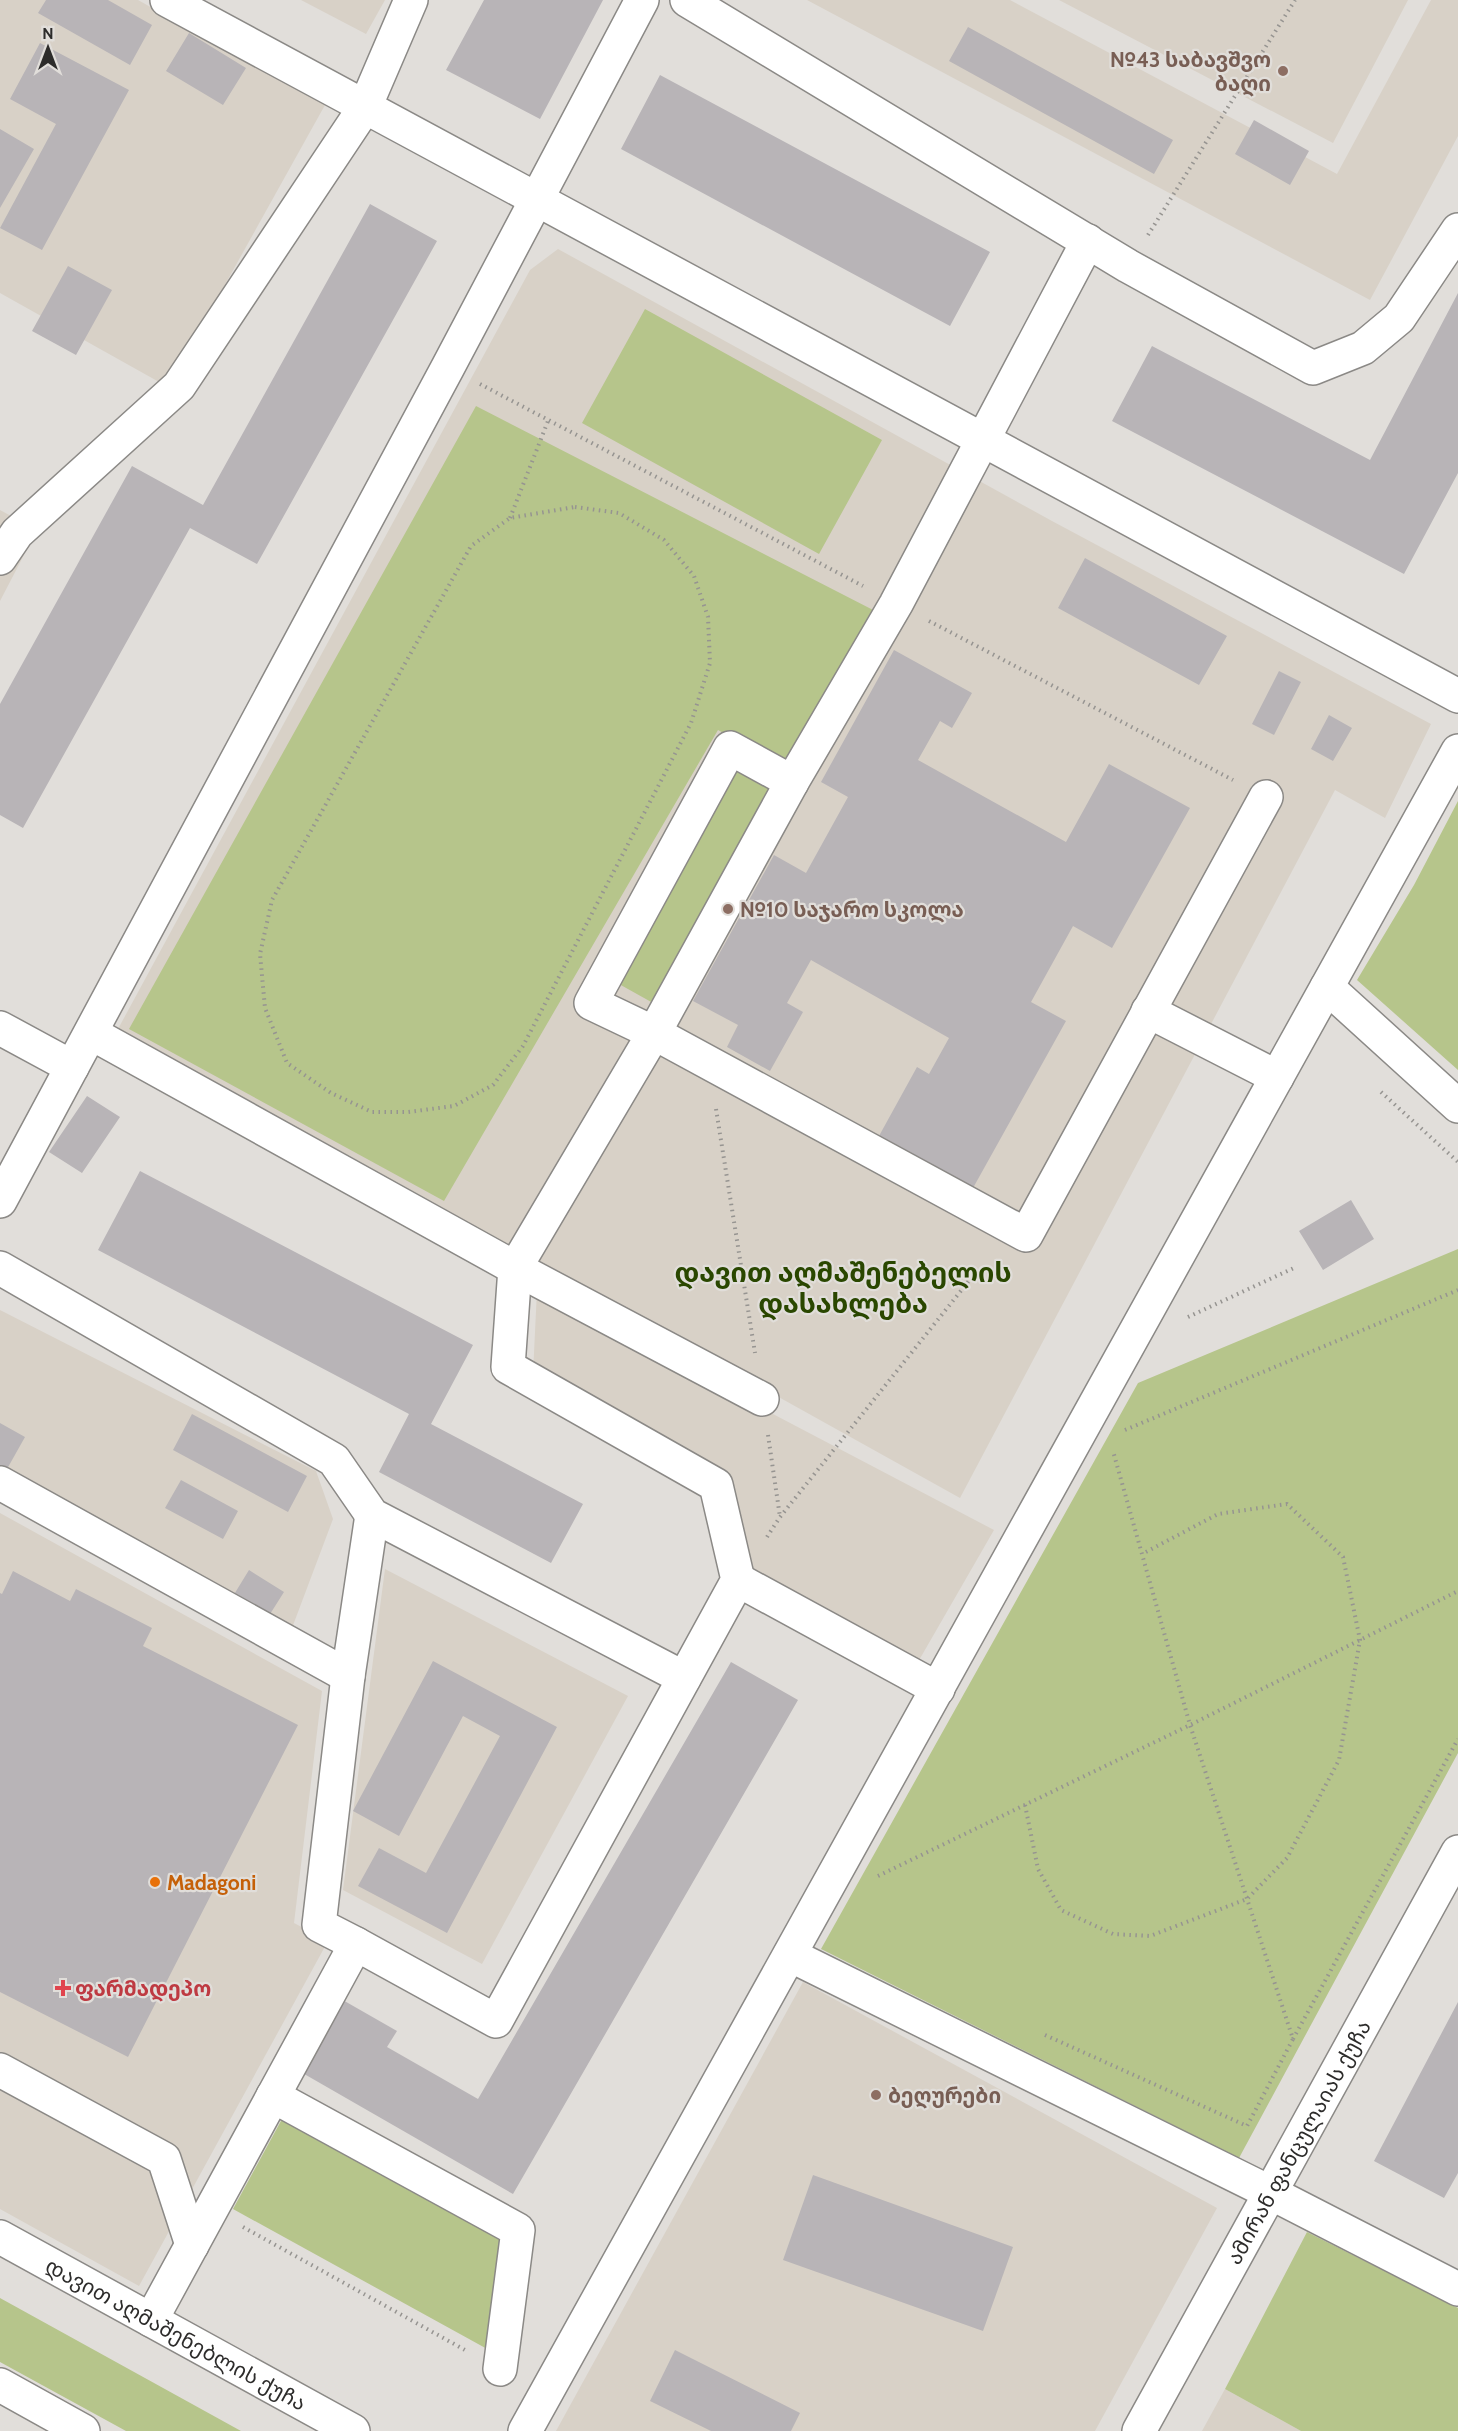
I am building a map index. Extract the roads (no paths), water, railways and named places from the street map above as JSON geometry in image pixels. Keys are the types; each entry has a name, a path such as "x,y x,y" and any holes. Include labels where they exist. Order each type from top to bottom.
{"street":[{"path":"167,0 1458,696"},
{"path":"6,538 179,386 365,107 411,0"},
{"path":"0,1201 448,367 642,0"},
{"path":"687,0 1128,267 1313,368 1363,348 1399,318 1458,230"},
{"path":"372,1515 348,1676 319,1925 496,2021 738,1580 716,1485 508,1367 515,1268 654,1033 792,782 896,604 1088,241"},
{"path":"792,782 730,748 591,1003 709,1062 1026,1235 1266,797"},
{"path":"525,2431 1458,751"},
{"path":"1327,987 1458,1107"},
{"path":"1148,1011 1277,1077"},
{"path":"0,1028 72,1067"},
{"path":"91,1033 515,1268 762,1399"},
{"path":"0,1268 334,1460 372,1515 684,1678"},
{"path":"0,1483 348,1676"},
{"path":"738,1580 938,1689"},
{"name":"ამირან ფანცულაიას ქუჩა","path":"1139,2431 1458,1852"},
{"path":"151,2320 356,1944"},
{"path":"790,1955 1271,2193 1458,2289"},
{"path":"0,2070 164,2159 192,2245"},
{"path":"273,2096 518,2230 500,2369"},
{"name":"დავით აღმაშენებლის ქუჩა","path":"0,2237 353,2431"},
{"path":"0,2385 83,2431"}],"place":[{"name":"№43 საბავშვო ბაღი","path":"1283,71"},
{"name":"№10 საჯარო სკოლა","path":"728,909"},
{"name":"Madagoni","path":"155,1882"},
{"name":"ფარმადეპო","path":"63,1988"},
{"name":"ბეღურები","path":"876,2095"}],"district":[{"name":"დავით აღმაშენებელის დასახლება","path":"843,1288"}]}
